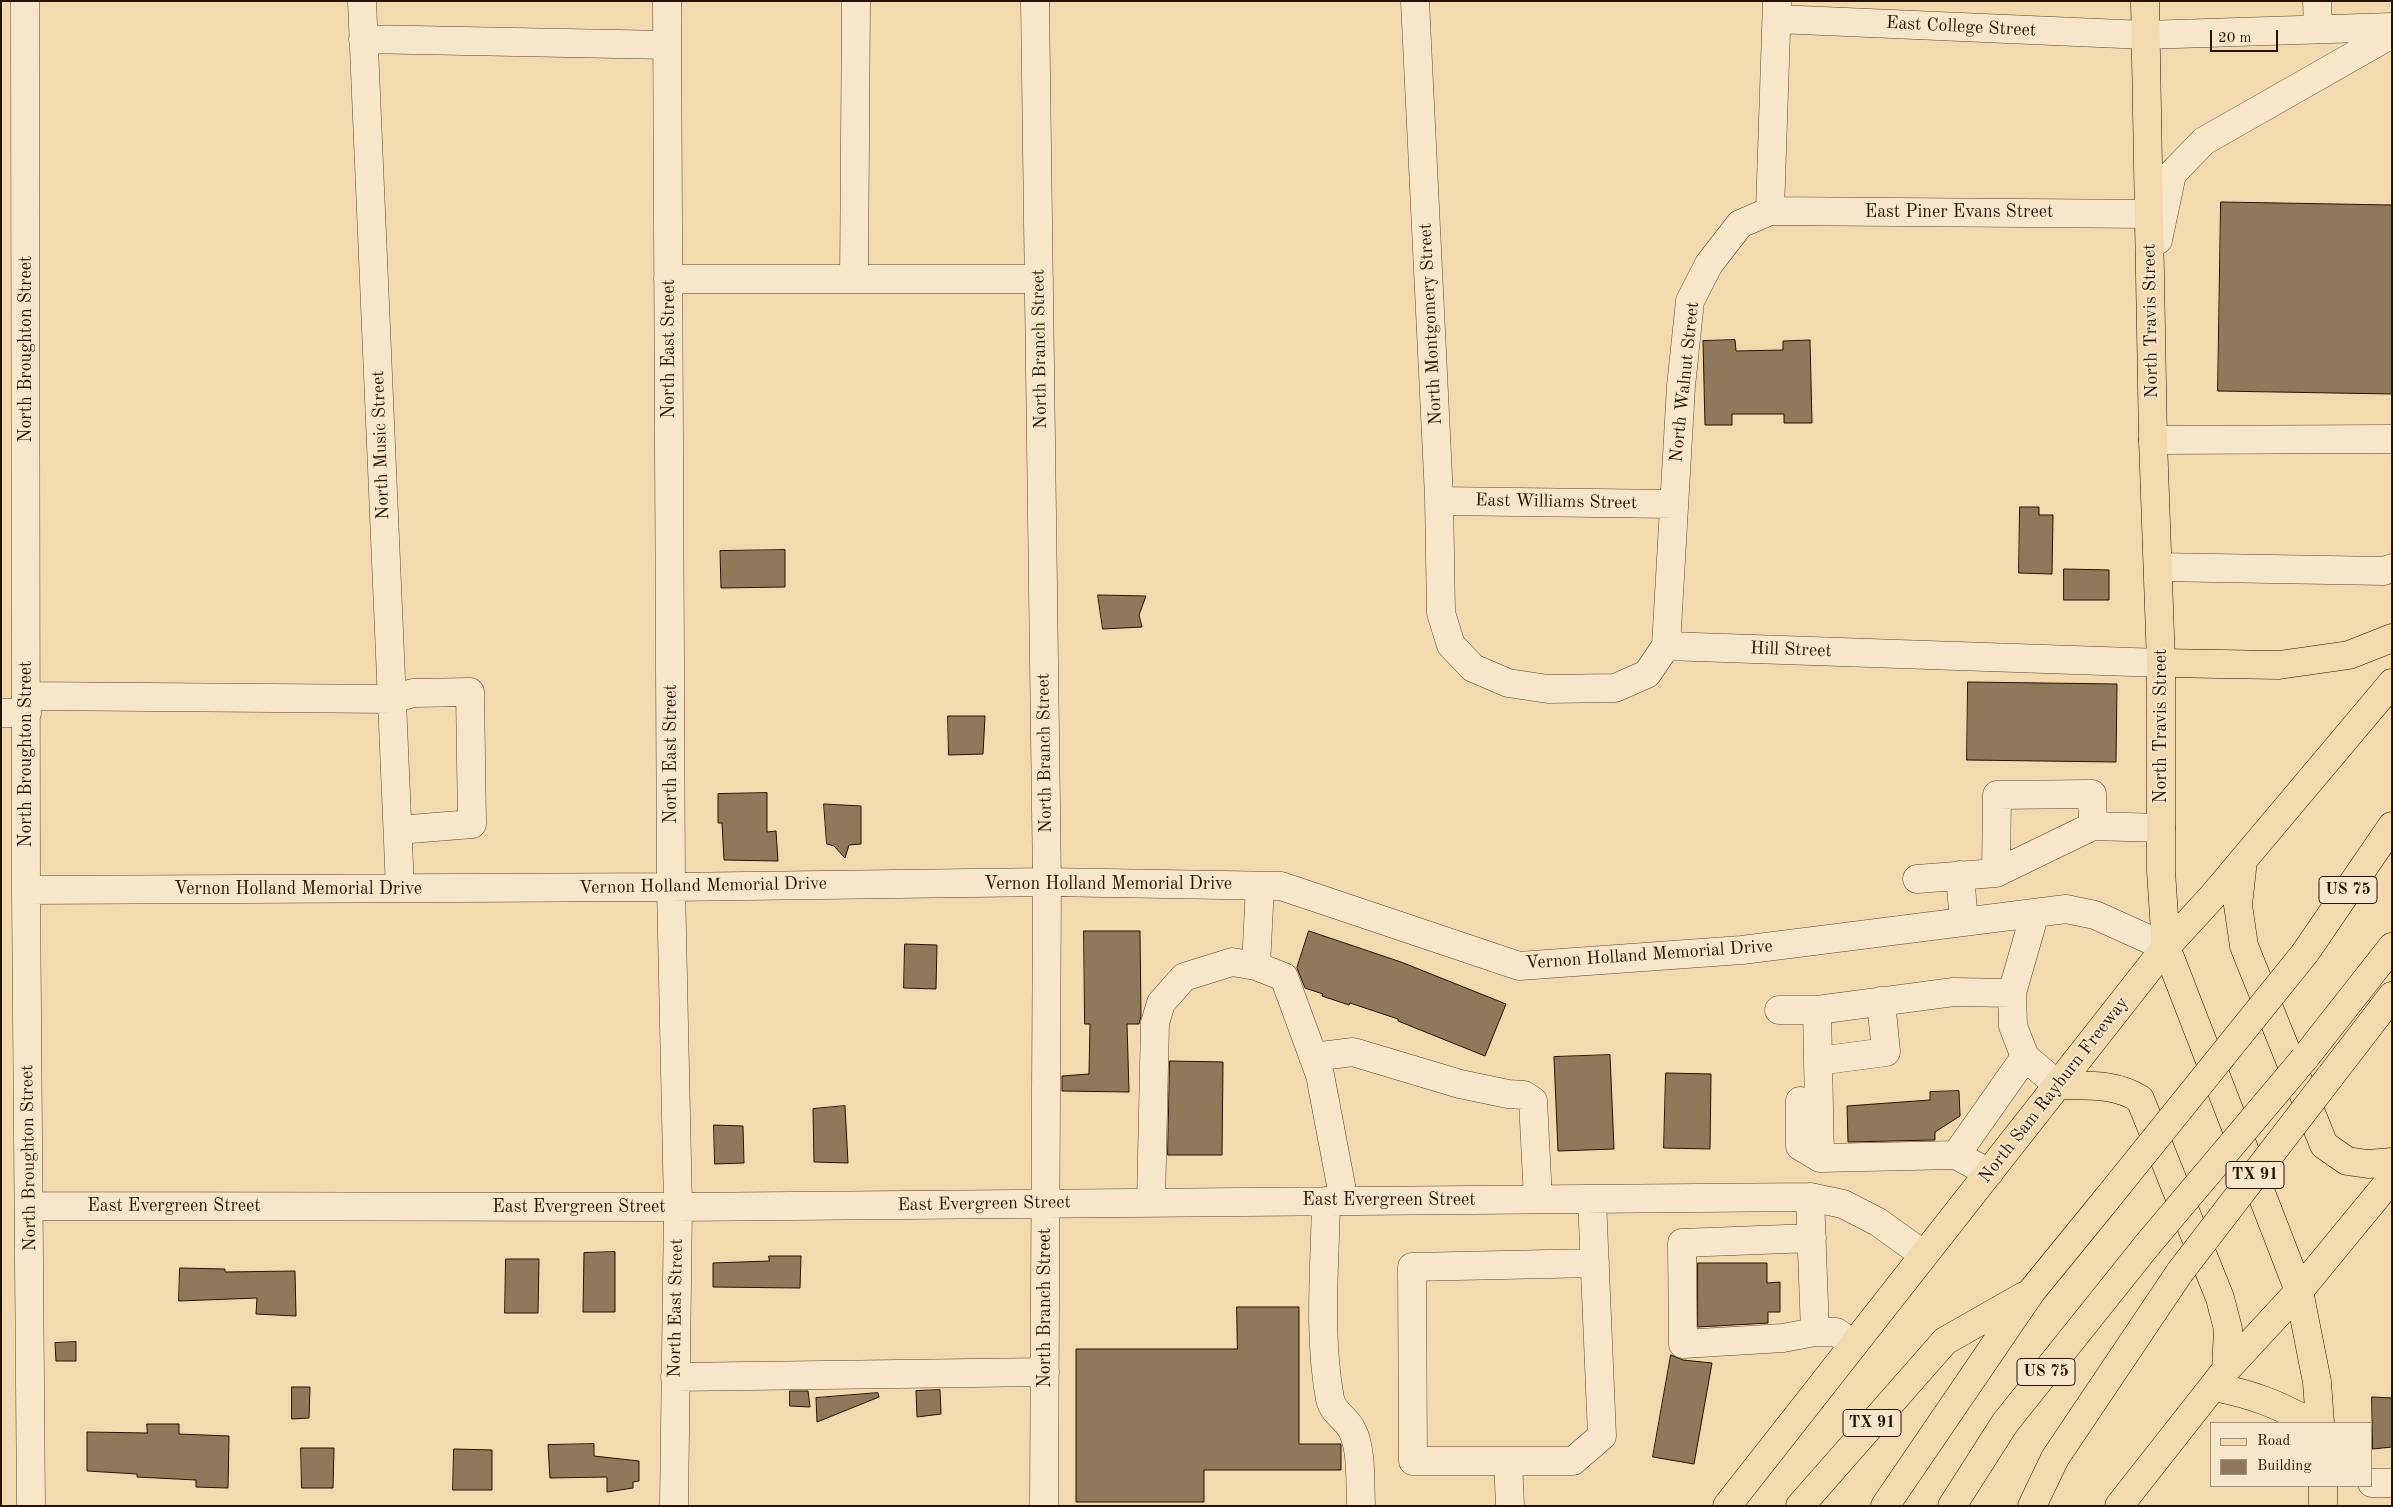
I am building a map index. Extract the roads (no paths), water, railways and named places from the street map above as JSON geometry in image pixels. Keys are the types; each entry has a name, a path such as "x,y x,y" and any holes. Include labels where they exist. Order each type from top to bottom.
{"main road":[{"name":"North Travis Street","path":"2145,1 2153,440 2161,663 2161,871 2166,947 2300,1291 2317,1382 2320,1422"},
{"path":"2161,663 2278,665 2349,655 2392,638"},
{"name":"North Sam Rayburn Freeway","path":"1727,1506 2166,947 2243,860 2392,683"},
{"name":"US 75","path":"1885,1506 2031,1292 2304,953 2392,826"},
{"path":"2243,860 2238,905 2244,946 2324,1145 2347,1161 2368,1164 2392,1162"},
{"name":"US 75","path":"1952,1506 2005,1423 2148,1244 2304,1058 2392,946"},
{"name":"TX 91","path":"2032,1506 2055,1458 2180,1272 2392,996"},
{"path":"2058,1085 2113,1087 2126,1091 2140,1099 2220,1298 2228,1329 2220,1378"},
{"path":"2119,1506 2187,1417 2300,1291 2392,1178"},
{"name":"TX 91","path":"1800,1506 1945,1341 2031,1292"},
{"path":"2220,1378 2247,1393 2284,1407 2309,1422"},
{"path":"2322,1487 2322,1506"}],"street":[{"name":"North Broughton Street","path":"25,1 18,707 26,890 32,1506"},
{"name":"North Music Street","path":"362,1 400,888"},
{"name":"North East Street","path":"667,1 671,887 678,1207 674,1506"},
{"path":"854,279 856,1"},
{"name":"North Branch Street","path":"1035,1 1047,882 1044,1506"},
{"name":"North Montgomery Street","path":"1415,1 1439,501 1441,613 1452,645 1473,668 1508,683 1548,690 1615,688 1647,674 1666,646"},
{"path":"2318,1 2318,29"},
{"path":"1770,211 1777,10"},
{"name":"East College Street","path":"1777,10 2145,35 2392,27"},
{"path":"2150,275 2172,174 2204,142 2392,34"},
{"path":"364,39 667,45"},
{"name":"East Piner Evans Street","path":"1770,211 2149,214"},
{"name":"North Walnut Street","path":"1666,646 1681,386 1690,302 1709,264 1740,224 1770,211"},
{"path":"668,279 1039,279"},
{"path":"2153,440 2392,439"},
{"name":"East Williams Street","path":"1439,501 1674,504"},
{"path":"2158,566 2384,571 2392,568"},
{"name":"Hill Street","path":"1666,646 2161,663"},
{"path":"18,707 392,699 413,693 470,692 472,824 398,830"},
{"path":"1996,873 1997,795 2092,794 2093,826"},
{"path":"1917,878 1996,873 2093,826 2161,828"},
{"path":"1960,875 1964,922"},
{"name":"Vernon Holland Memorial Drive","path":"26,890 671,887 1047,882 1281,886 1519,966 1742,950 2066,910 2095,915 2166,947"},
{"path":"1256,966 1260,886"},
{"path":"2035,913 2012,992 2013,1026 2025,1057 2058,1085"},
{"path":"1151,1202 1155,1023 1161,1003 1184,977 1232,962 1256,966 1284,977 1320,1076 1335,1201 1324,1336 1330,1402 1341,1418 1352,1429 1357,1448 1361,1506"},
{"path":"1799,1010 1881,1002 1954,992 2012,992"},
{"path":"1818,1061 1886,1052 1881,1002"},
{"path":"1799,1010 1818,1061 1820,1158"},
{"path":"1799,1010 1800,1146 1820,1158 1956,1155 1989,1173"},
{"path":"1313,1056 1353,1052 1460,1084 1508,1094 1524,1095 1529,1098 1533,1101 1538,1199"},
{"path":"1956,1155 2025,1057"},
{"path":"1810,1197 1815,1332"},
{"name":"East Evergreen Street","path":"29,1206 678,1207 1810,1197 1843,1204 1878,1222 1924,1255"},
{"path":"1592,1199 1595,1263 1602,1436 1573,1462 1413,1461 1412,1267 1595,1263"},
{"path":"1812,1238 1682,1244 1683,1344 1783,1338 1815,1332 1836,1332 1854,1344"},
{"path":"675,1377 1045,1372"},
{"path":"1508,1461 1510,1506"},
{"path":"2373,1483 2392,1483"}]}
